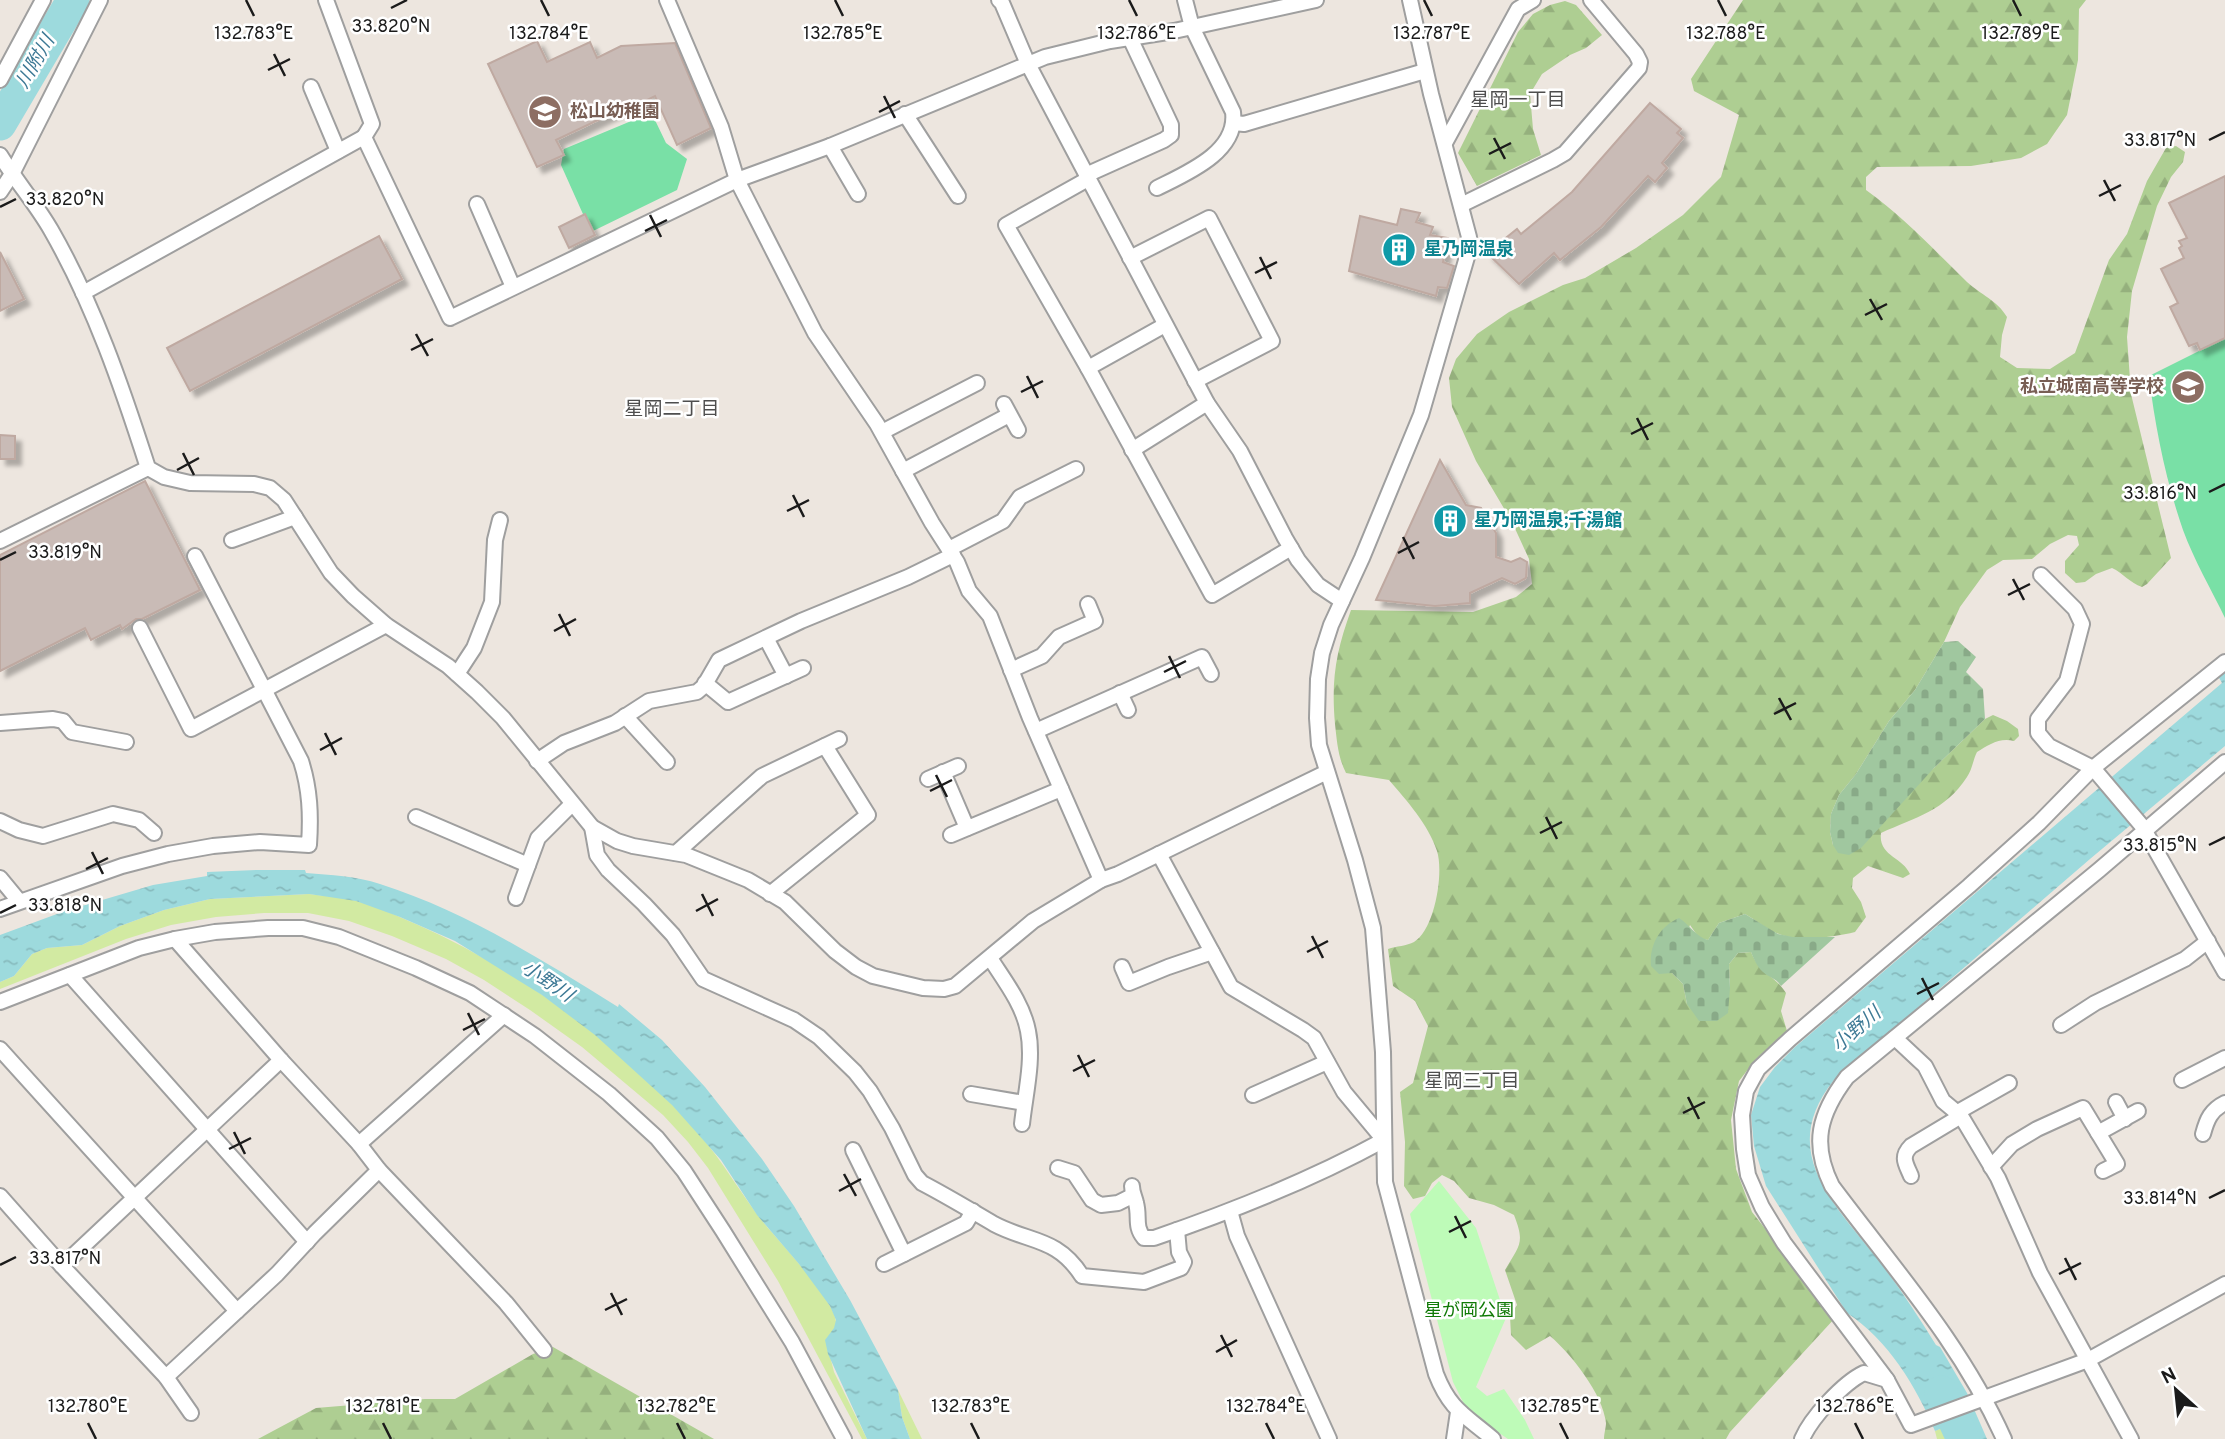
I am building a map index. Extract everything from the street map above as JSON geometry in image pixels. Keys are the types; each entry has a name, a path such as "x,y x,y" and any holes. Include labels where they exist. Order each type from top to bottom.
{"street":[{"path":"0,80 43,0"},
{"path":"0,191 6,165 100,0"},
{"path":"83,293 364,136 372,124 326,0"},
{"path":"667,0 721,127 737,180 815,333 882,432 951,552 969,592 990,616 1036,731 1101,880"},
{"path":"999,0 1028,64 1195,381 1240,451 1291,548 1318,585 1342,601"},
{"path":"1157,188 1199,168 1213,156 1234,123 1233,111 1192,27 1185,0"},
{"path":"364,136 450,317 737,180 830,146 1045,57 1316,0"},
{"path":"1409,0 1469,237 1467,257 1421,415 1362,558 1331,625 1322,653 1318,679 1317,718 1319,745 1373,928 1382,1052 1385,1182 1394,1219 1444,1395 1458,1412 1493,1439"},
{"path":"1445,143 1515,5 1533,0"},
{"path":"1461,205 1565,153 1639,68 1640,62 1636,54 1591,0"},
{"path":"1130,38 1171,125 1171,135 1087,177 1006,225 1212,595 1291,548"},
{"path":"1234,123 1244,124 1426,71"},
{"path":"311,87 338,151"},
{"path":"905,114 958,196"},
{"path":"830,146 858,194"},
{"path":"6,165 50,229 83,293 116,374 148,468 164,477 190,483 254,484 270,488 284,500 331,573 353,597 386,625 457,674 503,718 592,827 617,841 676,853 748,880 785,902 835,951 873,976 923,988 944,989 955,986 1032,921 1101,880 1159,855 1327,772"},
{"path":"477,204 513,287"},
{"path":"1130,258 1209,218 1272,341 1195,381"},
{"path":"1088,368 1164,325"},
{"path":"882,432 977,383"},
{"path":"1132,450 1207,402"},
{"path":"903,471 1007,409 1018,430"},
{"path":"0,541 148,468"},
{"path":"537,761 564,743 615,723 649,701 697,692 719,660 908,577 1003,521 1020,497 1076,469"},
{"path":"232,540 295,517"},
{"path":"457,674 474,648 492,602 495,540 500,520"},
{"path":"0,909 122,866 168,854 213,846 260,842 309,845 311,816 308,782 301,761 195,556"},
{"path":"2041,575 2075,608 2082,624 2067,681 2038,719 2038,733 2049,746 2096,772 2144,829 2225,972"},
{"path":"1011,670 1042,656 1059,637 1095,621 1088,604"},
{"path":"139,628 191,729 386,625"},
{"path":"766,638 786,676"},
{"path":"1036,731 1202,657 1211,674"},
{"path":"2225,662 1758,1069 1746,1091 1742,1115 1748,1175 1762,1207 1784,1243 1887,1380 1911,1425 2088,1360 2225,1284"},
{"path":"705,683 728,702 803,668"},
{"path":"1120,694 1128,710"},
{"path":"625,716 667,762"},
{"path":"0,723 53,719 63,721 72,732 126,742"},
{"path":"676,853 762,776 839,739"},
{"path":"770,894 868,815 825,746"},
{"path":"2004,1439 1930,1311 1832,1186 1820,1153 1824,1114 1847,1077 2225,762"},
{"path":"928,779 958,766"},
{"path":"943,772 967,828"},
{"path":"951,835 1061,789"},
{"path":"516,898 538,838 572,804"},
{"path":"0,821 19,830 43,836 113,814 139,820 154,833"},
{"path":"416,817 528,864"},
{"path":"592,827 597,855 608,870 673,935 703,979 794,1020 819,1037 855,1072 870,1091 915,1175 922,1183 997,1225 1061,1251 1082,1276 1144,1282 1181,1268 1184,1262 1179,1252 1177,1230"},
{"path":"1159,855 1231,986 1314,1038 1344,1092 1384,1140"},
{"path":"0,878 19,901"},
{"path":"0,1002 139,948 175,939 255,929 303,928 339,937 470,993 535,1036 632,1114 657,1138 684,1171 792,1342 844,1439"},
{"path":"175,939 359,1144 379,1170 506,1303 544,1350"},
{"path":"2061,1025 2095,1003 2185,959 2208,941"},
{"path":"1122,967 1129,983 1212,952"},
{"path":"990,958 1033,1021 1028,1032 1029,1058 1022,1124"},
{"path":"70,975 307,1242"},
{"path":"359,1144 504,1015"},
{"path":"1895,1038 1925,1066 1943,1101 1959,1115 1991,1167 2040,1273 2131,1439"},
{"path":"0,1049 237,1311"},
{"path":"2182,1080 2225,1058"},
{"path":"62,1266 281,1060"},
{"path":"1253,1095 1327,1062"},
{"path":"1911,1176 1904,1159 1910,1146 2009,1083"},
{"path":"978,1090 1024,1103"},
{"path":"2098,1133 2131,1115 2116,1102"},
{"path":"2203,1134 2206,1121 2214,1108 2225,1102"},
{"path":"1991,1167 2012,1144 2083,1108 2117,1164 2103,1171"},
{"path":"1058,1168 1079,1169 1092,1200 1101,1205 1118,1203 1132,1191 1136,1201 1136,1225 1144,1238 1154,1238 1230,1212 1315,1175 1384,1140"},
{"path":"853,1150 854,1169 904,1254"},
{"path":"166,1377 277,1274 379,1170"},
{"path":"0,1196 166,1377 191,1413"},
{"path":"884,1264 966,1223 973,1211"},
{"path":"1230,1212 1237,1236 1329,1439"},
{"path":"1802,1439 1807,1427 1851,1378 1864,1373 1887,1380"},
{"path":"1454,1439 1458,1412"}],"green space":[{"path":"1743,0 2086,0 2079,9 2078,60 2067,115 2047,144 2021,158 1971,166 1877,167 1866,177 1866,190 2003,311 2007,317 2000,357 2017,368 2050,369 2075,353 2109,260 2127,234 2147,181 2166,148 2176,146 2185,152 2183,162 2171,177 2157,206 2132,291 2127,337 2131,394 2171,558 2142,587 2112,568 2085,582 2076,583 2065,573 2065,561 2079,545 2077,536 2068,535 2050,544 2032,559 2003,560 1987,570 1960,607 1944,642 1915,690 1889,721 1856,774 1839,795 1831,814 1830,832 1833,845 1934,768 1985,719 1993,715 2007,721 2018,729 2019,736 2014,741 1999,741 1977,752 1969,774 1949,798 1929,812 1881,833 1883,847 1907,868 1910,874 1903,878 1868,866 1853,878 1852,888 1866,917 1855,932 1838,936 1796,938 1770,930 1745,914 1719,923 1708,940 1699,938 1690,925 1672,973 1683,984 1687,1004 1730,988 1729,964 1738,953 1751,952 1759,966 1786,993 1781,1011 1787,1031 1756,1059 1739,1081 1731,1120 1736,1169 1752,1212 1835,1318 1726,1439 1604,1439 1606,1423 1599,1400 1585,1375 1567,1353 1550,1336 1526,1350 1511,1335 1510,1316 1517,1305 1505,1270 1520,1238 1514,1215 1494,1205 1469,1198 1454,1181 1442,1175 1432,1183 1425,1196 1413,1199 1404,1186 1405,1142 1400,1092 1413,1083 1428,1026 1415,1001 1393,986 1388,949 1414,942 1427,926 1436,900 1439,860 1423,822 1389,780 1346,773 1336,737 1334,679 1338,653 1351,610 1473,612 1516,597 1532,584 1529,559 1512,522 1476,461 1452,407 1449,378 1456,359 1477,334 1509,312 1563,285 1585,278 1636,248 1683,215 1721,177 1739,115 1694,91 1691,79"},
{"path":"1565,1 1576,5 1602,35 1586,48 1570,55 1542,74 1530,94 1533,129 1541,155 1477,186 1458,153 1518,32 1533,14"},
{"path":"648,114 654,118 666,143 687,159 677,190 591,232 561,165 564,149"},
{"path":"2225,338 2225,618 2192,552 2171,492 2154,415 2149,376"},
{"path":"1958,641 1976,657 1966,672 1983,689 1985,719 1934,768 1861,848 1849,855 1838,853 1830,832 1831,814 1839,795 1856,774 1889,721 1915,690 1944,642"},
{"path":"309,894 351,900 379,908 455,943 532,988 604,1041 638,1071 708,1145 759,1217 807,1274 834,1313 834,1329 826,1340 834,1372 867,1439 862,1439 778,1281 708,1168 688,1142 663,1115 582,1047 484,980 446,959 349,921 308,913 264,913 216,917 171,925 126,939 0,989 0,982 14,976 32,954 47,948 82,945 120,926 164,910 210,899"},
{"path":"1745,914 1778,934 1793,937 1835,937 1781,986 1761,970 1751,952 1738,953 1729,964 1728,1013 1717,1021 1699,1021 1687,1004 1683,984 1672,973 1659,974 1651,966 1657,937 1666,926 1679,918 1708,940 1719,923"},
{"name":"星が岡公園","path":"1439,1181 1476,1228 1506,1318 1476,1387 1487,1396 1504,1389 1534,1439 1508,1439 1468,1412 1453,1382 1410,1214"},
{"path":"553,1347 714,1439 258,1439 316,1408 455,1399 533,1354"},
{"path":"898,1390 922,1439 910,1439 902,1417"},
{"path":"1956,1422 1963,1439 1937,1439 1935,1431"}],"water":[{"path":"2225,670 2225,746 1834,1080 1817,1106 1810,1131 1811,1154 1818,1176 1830,1198 1894,1281 1936,1345 1940,1347 1967,1393 1987,1439 1963,1439 1955,1423 1935,1431 1919,1397 1899,1365 1875,1336 1847,1313 1766,1186 1754,1146 1751,1115 1760,1087 1795,1047 2222,683 2218,676"},
{"path":"305,870 306,873 362,879 412,895 473,922 618,1007 619,1004 662,1040 705,1087 762,1159 794,1206 850,1300 898,1390 902,1417 910,1439 867,1439 828,1354 825,1340 834,1328 836,1320 830,1306 799,1264 757,1215 721,1160 672,1105 595,1035 542,995 455,941 356,901 309,894 210,899 164,910 120,926 82,945 47,948 32,954 14,976 0,982 0,935 65,911 153,885 207,876 207,872"}],"building":[{"path":"537,41 547,62 590,42 597,58 621,46 675,43 711,128 677,145 655,96 627,110 625,107 556,140 564,155 537,167 488,64"},
{"path":"1650,103 1681,129 1677,133 1683,138 1662,163 1667,168 1655,182 1648,176 1601,227 1560,260 1554,253 1519,284 1487,253 1517,229 1521,234 1572,192"},
{"path":"2225,176 2225,338 2200,350 2197,343 2189,346 2170,307 2178,303 2161,269 2184,258 2179,241 2187,238 2169,203"},
{"name":"星乃岡温泉","path":"1401,209 1420,213 1416,222 1433,227 1430,235 1448,238 1443,262 1454,266 1447,288 1438,287 1436,296 1349,271 1360,216 1397,225"},
{"path":"585,214 595,235 569,248 559,227"},
{"path":"379,236 402,279 190,391 167,348"},
{"path":"0,252 24,299 0,311"},
{"path":"0,435 15,436 15,459 0,459"},
{"name":"星乃岡温泉;千湯館","path":"1440,460 1466,505 1481,508 1496,533 1496,557 1511,562 1520,558 1527,562 1526,578 1515,584 1502,578 1470,593 1470,603 1435,606 1376,600"},
{"path":"145,481 200,590 142,619 136,619 122,629 120,625 91,640 85,628 0,671 0,555"}],"waterway":[{"name":"川附川","path":"0,124 73,0"},
{"name":"小野川","path":"1941,1392 1963,1439"}],"place":[{"name":"松山幼稚園","path":"545,112"},
{"name":"星乃岡温泉","path":"1399,250"},
{"name":"私立城南高等学校","path":"2188,387"},
{"name":"星乃岡温泉;千湯館","path":"1450,521"}],"district":[{"name":"星岡一丁目","path":"1518,101"},
{"name":"星岡二丁目","path":"672,410"},
{"name":"星岡三丁目","path":"1472,1082"}]}
